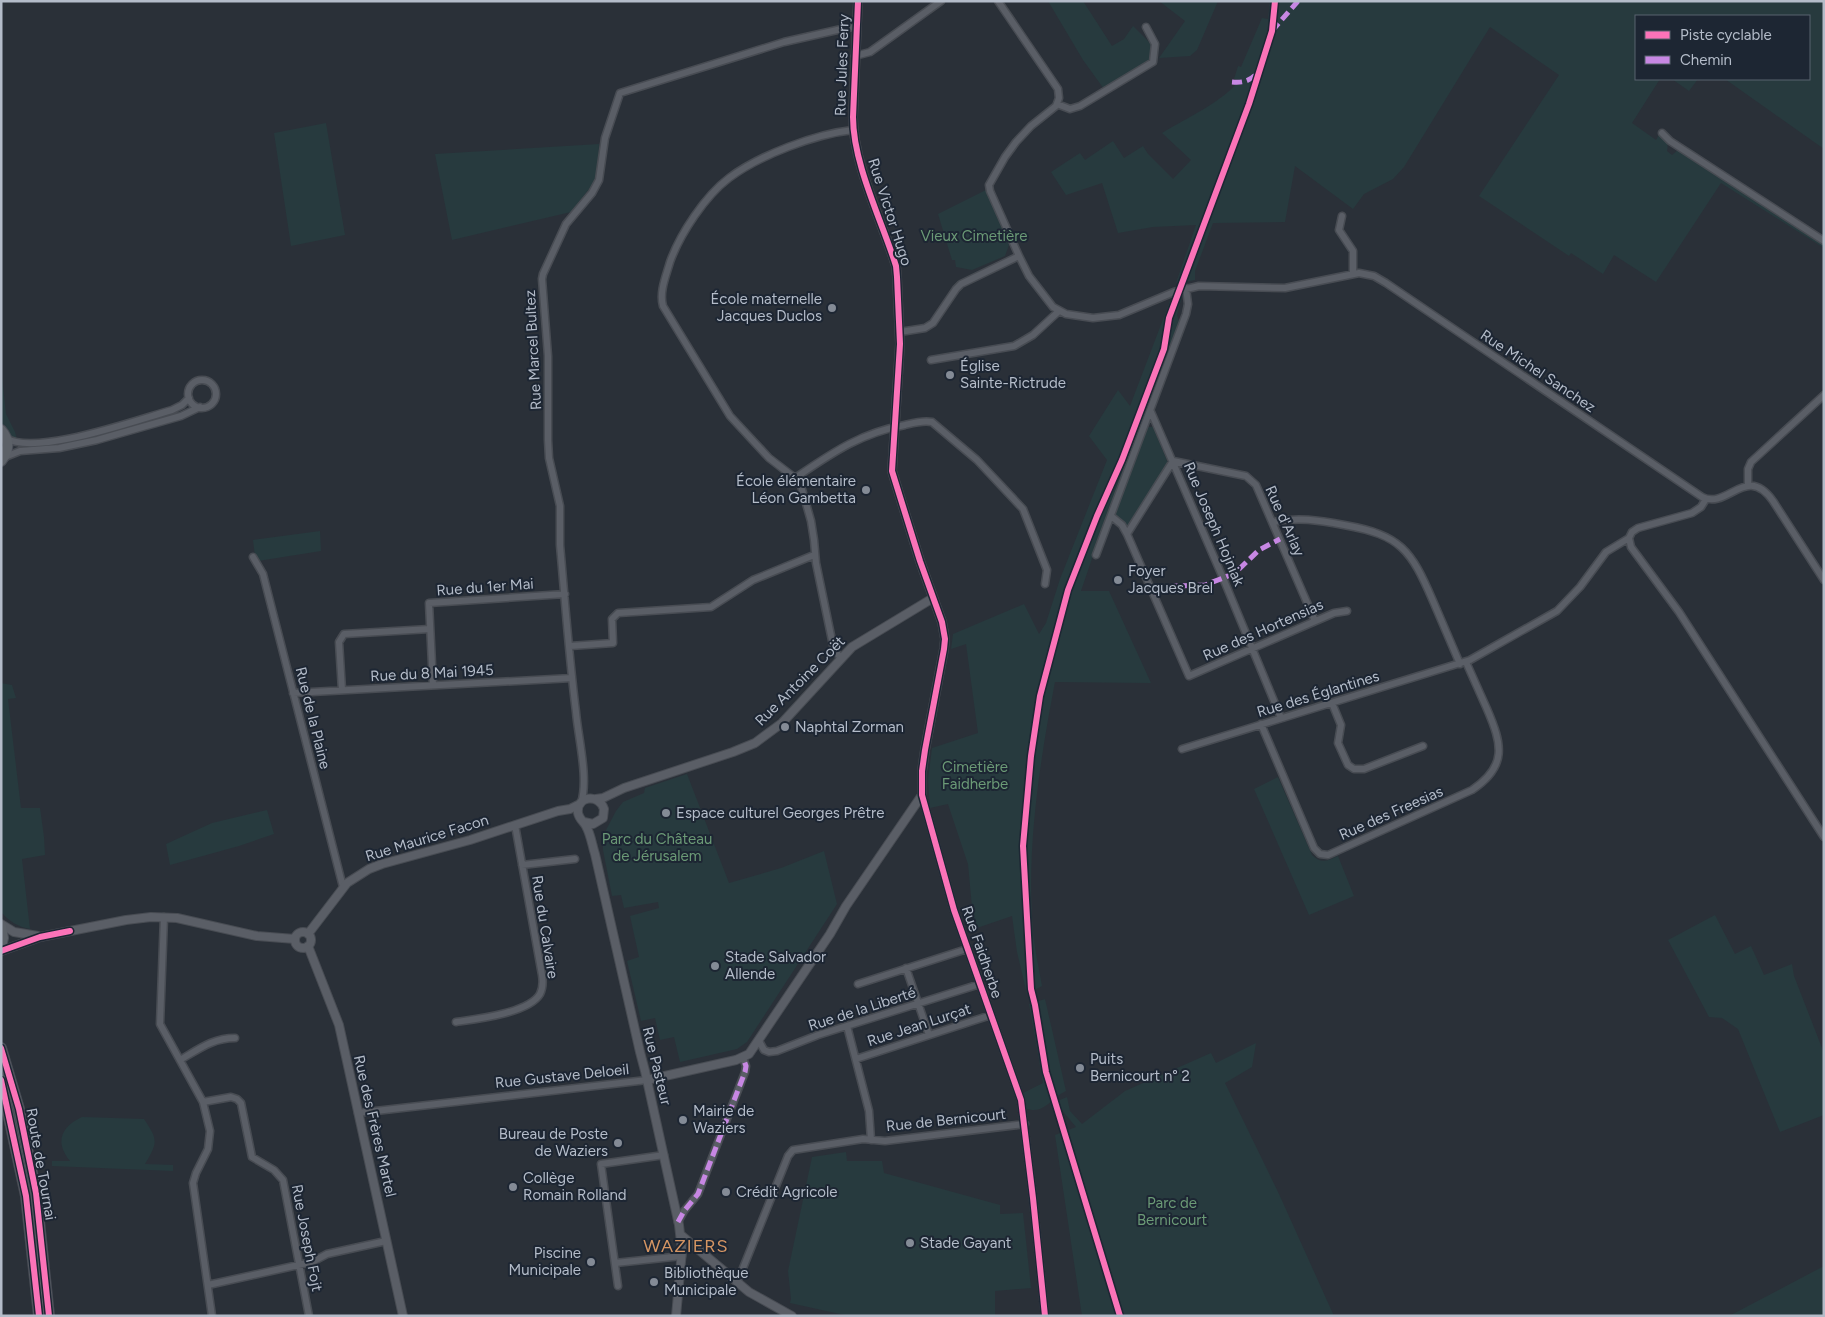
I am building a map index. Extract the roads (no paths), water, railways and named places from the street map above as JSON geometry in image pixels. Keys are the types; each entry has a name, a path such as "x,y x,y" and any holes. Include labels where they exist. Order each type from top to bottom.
{"main road":[{"path":"3,459 8,448 4,434"},
{"path":"1,925 3,938 1,947"},
{"name":"Route de Tournai","path":"1,1048 19,1109 36,1193 49,1316"},
{"name":"Route de Tournai","path":"1,1080 26,1196 39,1316"}],"street":[{"name":"Rue Jules Ferry","path":"853,130 858,1"},
{"path":"856,56 870,52 941,1"},
{"path":"931,360 1014,346 1033,335 1059,312 1032,280 1019,256 990,191 989,185 1012,147 1031,126 1057,104 1060,95 998,1"},
{"path":"1057,104 1070,109 1080,106 1153,62 1155,44 1146,27"},
{"name":"Rue Marcel Bultez","path":"581,803 584,793 584,780 572,678 560,545 560,506 549,458 548,356 543,276 566,224 592,192 599,180 605,138 620,92 734,59 784,42 846,28 856,28"},
{"path":"841,658 834,650 814,555 814,540 808,505 801,486 795,478 769,458 730,416 663,306 661,296 670,264 682,237 695,215 727,180 748,167 790,147 853,130"},
{"name":"Rue Victor Hugo","path":"853,130 866,182 896,266 900,332 894,427"},
{"path":"1662,134 1824,241"},
{"path":"1342,216 1339,230 1353,251 1353,274"},
{"path":"900,332 928,326 961,284 1019,256"},
{"name":"Rue Michel Sanchez","path":"1059,312 1093,318 1114,316 1186,288 1210,285 1285,288 1353,274 1369,274 1386,283 1706,499"},
{"path":"1096,555 1186,314 1188,304 1186,288"},
{"path":"3,459 16,452 59,448 97,440 181,416 200,407 209,406 214,399 215,391 211,384 204,380 194,382 188,391 189,398 193,404 200,407"},
{"path":"1748,485 1748,469 1751,462 1824,395"},
{"path":"4,434 15,442 23,443 46,442 77,437 172,410 182,406 189,398"},
{"name":"Rue Joseph Hojniak","path":"1151,412 1281,718"},
{"path":"795,478 858,438 894,427 929,421 977,460 1023,509 1048,570 1045,584"},
{"name":"Rue Faidherbe","path":"894,427 893,476 944,627 945,644 923,762 922,796 954,910 1018,1089 1024,1124 1045,1316"},
{"path":"1111,516 1122,525 1127,534 1173,461"},
{"name":"Rue d'Arlay","path":"1173,461 1249,478 1256,485 1315,621"},
{"path":"1706,499 1718,499 1740,487 1748,485 1760,488 1770,497 1824,580"},
{"name":"Rue des Églantines","path":"1182,749 1463,663 1557,611 1580,587 1606,552 1629,538 1632,532 1638,528 1695,512 1706,499"},
{"name":"Rue des Freesias","path":"1262,724 1316,851 1322,856 1328,855 1472,790 1483,782 1491,772 1498,756 1498,735 1420,569 1409,554 1396,543 1371,531 1311,519 1272,522"},
{"name":"Rue des Hortensias","path":"1127,534 1189,676 1337,611 1347,611"},
{"path":"1629,538 1631,547 1679,612 1824,837"},
{"path":"570,646 613,643 612,619 618,613 710,607 753,580 814,555"},
{"name":"Rue de la Plaine","path":"253,557 262,574 343,887"},
{"name":"Rue du 1er Mai","path":"433,685 429,603 565,594"},
{"name":"Rue Antoine Coët","path":"595,798 604,798 624,788 755,743 782,723 856,644 933,598"},
{"path":"342,690 339,642 344,634 430,629"},
{"name":"Rue du 8 Mai 1945","path":"293,693 572,678"},
{"path":"1332,703 1341,725 1338,743 1348,765 1354,769 1364,769 1423,746"},
{"name":"Rue Marcel Bultez","path":"584,780 595,798"},
{"path":"678,1222 684,1211 698,1194 746,1070 743,1058 749,1054 759,1041 830,934 846,906 922,796"},
{"path":"595,798 602,803 605,810 603,817 599,822 592,824 582,821 578,812 581,803 587,799 595,798"},
{"name":"Rue Maurice Facon","path":"308,934 343,887 356,876 375,866 452,846 570,809 581,803"},
{"name":"Rue Maurice Facon","path":"550,814 566,814 582,821"},
{"name":"Rue Pasteur","path":"582,821 588,829 595,854 681,1235 682,1256 676,1316"},
{"name":"Rue Pasteur","path":"595,854 594,833 599,822"},
{"name":"Rue du Calvaire","path":"456,1022 507,1013 532,1001 541,992 543,985 542,975 515,825"},
{"name":"Rue du Calvaire","path":"522,865 575,859"},
{"path":"1,951 40,936 126,920 164,917 187,920 257,936 295,939"},
{"path":"164,917 160,1024 203,1102 210,1131 210,1143 196,1173 194,1183 212,1316"},
{"path":"1,925 14,932 40,936"},
{"path":"300,932 308,934 311,939 308,946 299,947 295,939 296,935 300,932"},
{"name":"Rue des Frères Martel","path":"308,946 339,1025 402,1316"},
{"path":"858,984 968,949"},
{"path":"906,968 929,1035"},
{"name":"Rue de la Liberté","path":"759,1041 762,1049 768,1052 775,1052 847,1026 980,984"},
{"name":"Rue Jean Lurçat","path":"856,1059 991,1015"},
{"path":"847,1026 870,1118 871,1140"},
{"path":"180,1060 215,1040 235,1038"},
{"name":"Rue Gustave Deloeil","path":"358,1113 647,1080 743,1058"},
{"name":"Rue Joseph Fojt","path":"203,1102 231,1098 237,1098 240,1101 252,1157 274,1170 284,1184 309,1316"},
{"name":"Rue de Bernicourt","path":"737,1283 790,1153 795,1149 871,1140 885,1141 1024,1124"},
{"path":"618,1286 601,1164 664,1155"},
{"path":"681,1235 737,1283 755,1296 792,1316"},
{"path":"208,1285 312,1262 328,1254 386,1241"},
{"path":"615,1263 682,1256"}],"place":[{"name":"École maternelle Jacques Duclos","path":"832,308"},
{"name":"Église Sainte-Rictrude","path":"950,375"},
{"name":"École élémentaire Léon Gambetta","path":"866,490"},
{"name":"Foyer Jacques Brel","path":"1118,580"},
{"name":"Naphtal Zorman","path":"785,727"},
{"name":"Espace culturel Georges Prêtre","path":"666,813"},
{"name":"Stade Salvador Allende","path":"715,966"},
{"name":"Puits Bernicourt n° 2","path":"1080,1068"},
{"name":"Mairie de Waziers","path":"683,1120"},
{"name":"Bureau de Poste de Waziers","path":"618,1143"},
{"name":"Collège Romain Rolland","path":"513,1187"},
{"name":"Crédit Agricole","path":"726,1192"},
{"name":"Stade Gayant","path":"910,1243"},
{"name":"Piscine Municipale","path":"591,1262"},
{"name":"Bibliothèque Municipale","path":"654,1282"}],"district":[{"name":"WAZIERS","path":"686,1246"}],"park label":[{"name":"Vieux Cimetière","path":"974,236"},
{"name":"Cimetière Faidherbe","path":"975,776"},
{"name":"Parc du Château de Jérusalem","path":"657,848"},
{"name":"Parc de Bernicourt","path":"1172,1212"}]}
